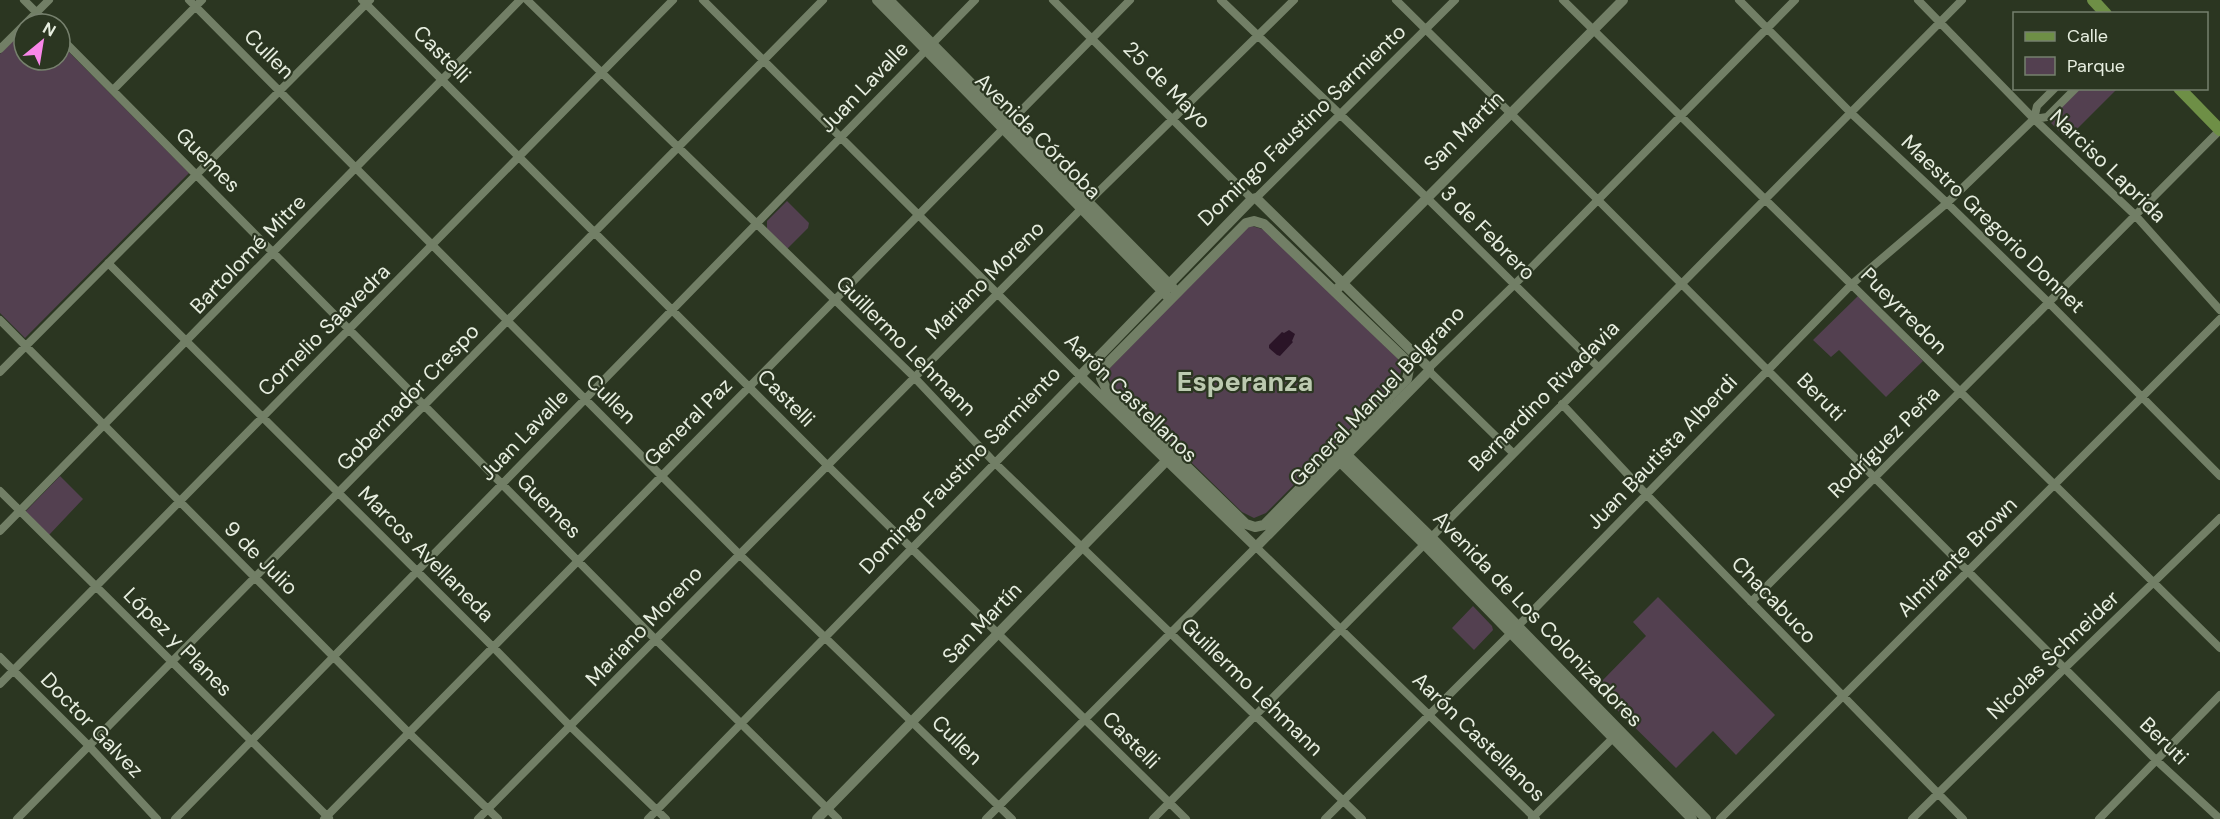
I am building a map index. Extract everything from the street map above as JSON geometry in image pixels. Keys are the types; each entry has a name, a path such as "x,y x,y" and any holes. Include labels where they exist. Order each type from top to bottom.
{"main road":[{"name":"Avenida Córdoba","path":"877,0 929,46"},
{"name":"Avenida Córdoba","path":"889,0 929,46 1006,126 1174,296"},
{"name":"San Martín","path":"1338,287 1623,0"},
{"path":"2093,0 2104,12"},
{"path":"2181,90 2220,130"},
{"name":"25 de Mayo","path":"1254,199 1406,360 1409,374"},
{"name":"Domingo Faustino Sarmiento","path":"1080,376 1254,199"},
{"name":"Domingo Faustino Sarmiento","path":"1105,366 1246,223 1254,221 1264,224"},
{"name":"25 de Mayo","path":"1264,224 1338,287 1429,370"},
{"name":"Aarón Castellanos","path":"1105,366 1101,378 1107,388 1170,458 1256,547"},
{"name":"General Manuel Belgrano","path":"1246,524 1255,527 1264,525 1429,370"},
{"name":"General Manuel Belgrano","path":"1256,547 1340,456 1409,374"},
{"name":"Aarón Castellanos","path":"1080,376 1246,524"},
{"name":"Avenida de Los Colonizadores","path":"1340,456 1427,540 1513,630 1611,739 1692,819"},
{"name":"San Martín","path":"817,819 1170,458"},
{"name":"Avenida de Los Colonizadores","path":"1513,630 1621,732 1706,819"}],"street":[{"path":"24,0 36,12 48,0"},
{"name":"Cullen","path":"189,0 740,555 1012,819"},
{"path":"113,90 202,0"},
{"name":"Bartolomé Mitre","path":"0,531 520,0"},
{"name":"Guillermo Lehmann","path":"527,0 914,377 995,463 1362,819"},
{"name":"Cornelio Saavedra","path":"0,684 673,0"},
{"name":"Aarón Castellanos","path":"703,0 1080,376"},
{"name":"Gobernador Crespo","path":"17,819 823,0"},
{"name":"Juan Lavalle","path":"175,819 975,0"},
{"name":"25 de Mayo","path":"1053,0 1254,199"},
{"name":"General Paz","path":"327,818 492,646 1130,0"},
{"name":"3 de Febrero","path":"1221,0 1426,197 1598,367"},
{"name":"Mariano Moreno","path":"478,819 996,294 1294,0"},
{"name":"Beruti","path":"1396,0 2156,760 2220,819"},
{"name":"Domingo Faustino Sarmiento","path":"1254,199 1455,0"},
{"name":"Pueyrredon","path":"1563,0 2220,648"},
{"name":"Maestro Gregorio Donnet","path":"1739,0 1851,113 2048,302 2220,476"},
{"name":"General Manuel Belgrano","path":"1429,370 1795,0"},
{"name":"Narciso Laprida","path":"1918,0 2034,119 2135,215 2220,310"},
{"name":"Bernardino Rivadavia","path":"1153,819 1962,0"},
{"path":"0,372 280,91 366,1"},
{"name":"Castelli","path":"366,1 827,465 1186,819"},
{"path":"0,49 12,36"},
{"name":"Guemes","path":"72,49 656,640 838,819"},
{"name":"Juan Bautista Alberdi","path":"1325,819 1852,284 1947,203 2034,119 2037,106 2053,90"},
{"name":"Juan Bautista Alberdi","path":"2034,119 2047,117 2074,90"},
{"name":"Rodríguez Peña","path":"1751,602 2220,130"},
{"name":"Marcos Avellaneda","path":"108,263 417,570 571,727 666,819"},
{"name":"Almirante Brown","path":"1720,819 2220,319"},
{"name":"9 de Julio","path":"0,320 409,733 498,819"},
{"name":"25 de Mayo","path":"1429,370 1513,453"},
{"name":"Domingo Faustino Sarmiento","path":"648,819 1080,376"},
{"name":"Chacabuco","path":"1562,404 1646,494 1963,819"},
{"name":"López y Planes","path":"0,491 327,818"},
{"name":"Nicolas Schneider","path":"1912,819 2220,518"},
{"name":"Aarón Castellanos","path":"1256,547 1534,818"},
{"name":"General Manuel Belgrano","path":"986,819 1256,547"},
{"name":"Doctor Galvez","path":"0,657 89,746 157,819"},
{"path":"2098,819 2220,695"},
{"path":"1534,818 1611,739 1621,732"}],"green space":[{"path":"12,42 12,72 72,72 72,55 189,173 25,338 0,313 0,54"},
{"path":"2079,90 2116,90 2067,139 2048,120"},
{"path":"787,201 809,223 808,228 787,249 767,229 767,221"},
{"path":"1252,226 1265,230 1397,358 1402,368 1399,379 1266,513 1254,518 1242,512 1111,384 1107,374 1109,369 1246,227"},
{"path":"1858,296 1923,361 1886,397 1839,350 1831,357 1813,340"},
{"path":"60,476 83,499 49,535 25,512"},
{"path":"1658,597 1775,715 1736,755 1713,731 1676,768 1613,706 1617,702 1601,682 1646,636 1633,622"},
{"path":"1473,606 1493,630 1474,650 1452,628"}],"shaded area":[{"path":"1289,330 1295,334 1293,342 1280,356 1277,355 1269,348 1269,345 1282,332"}],"district":[{"name":"Esperanza","path":"1245,381"}]}
